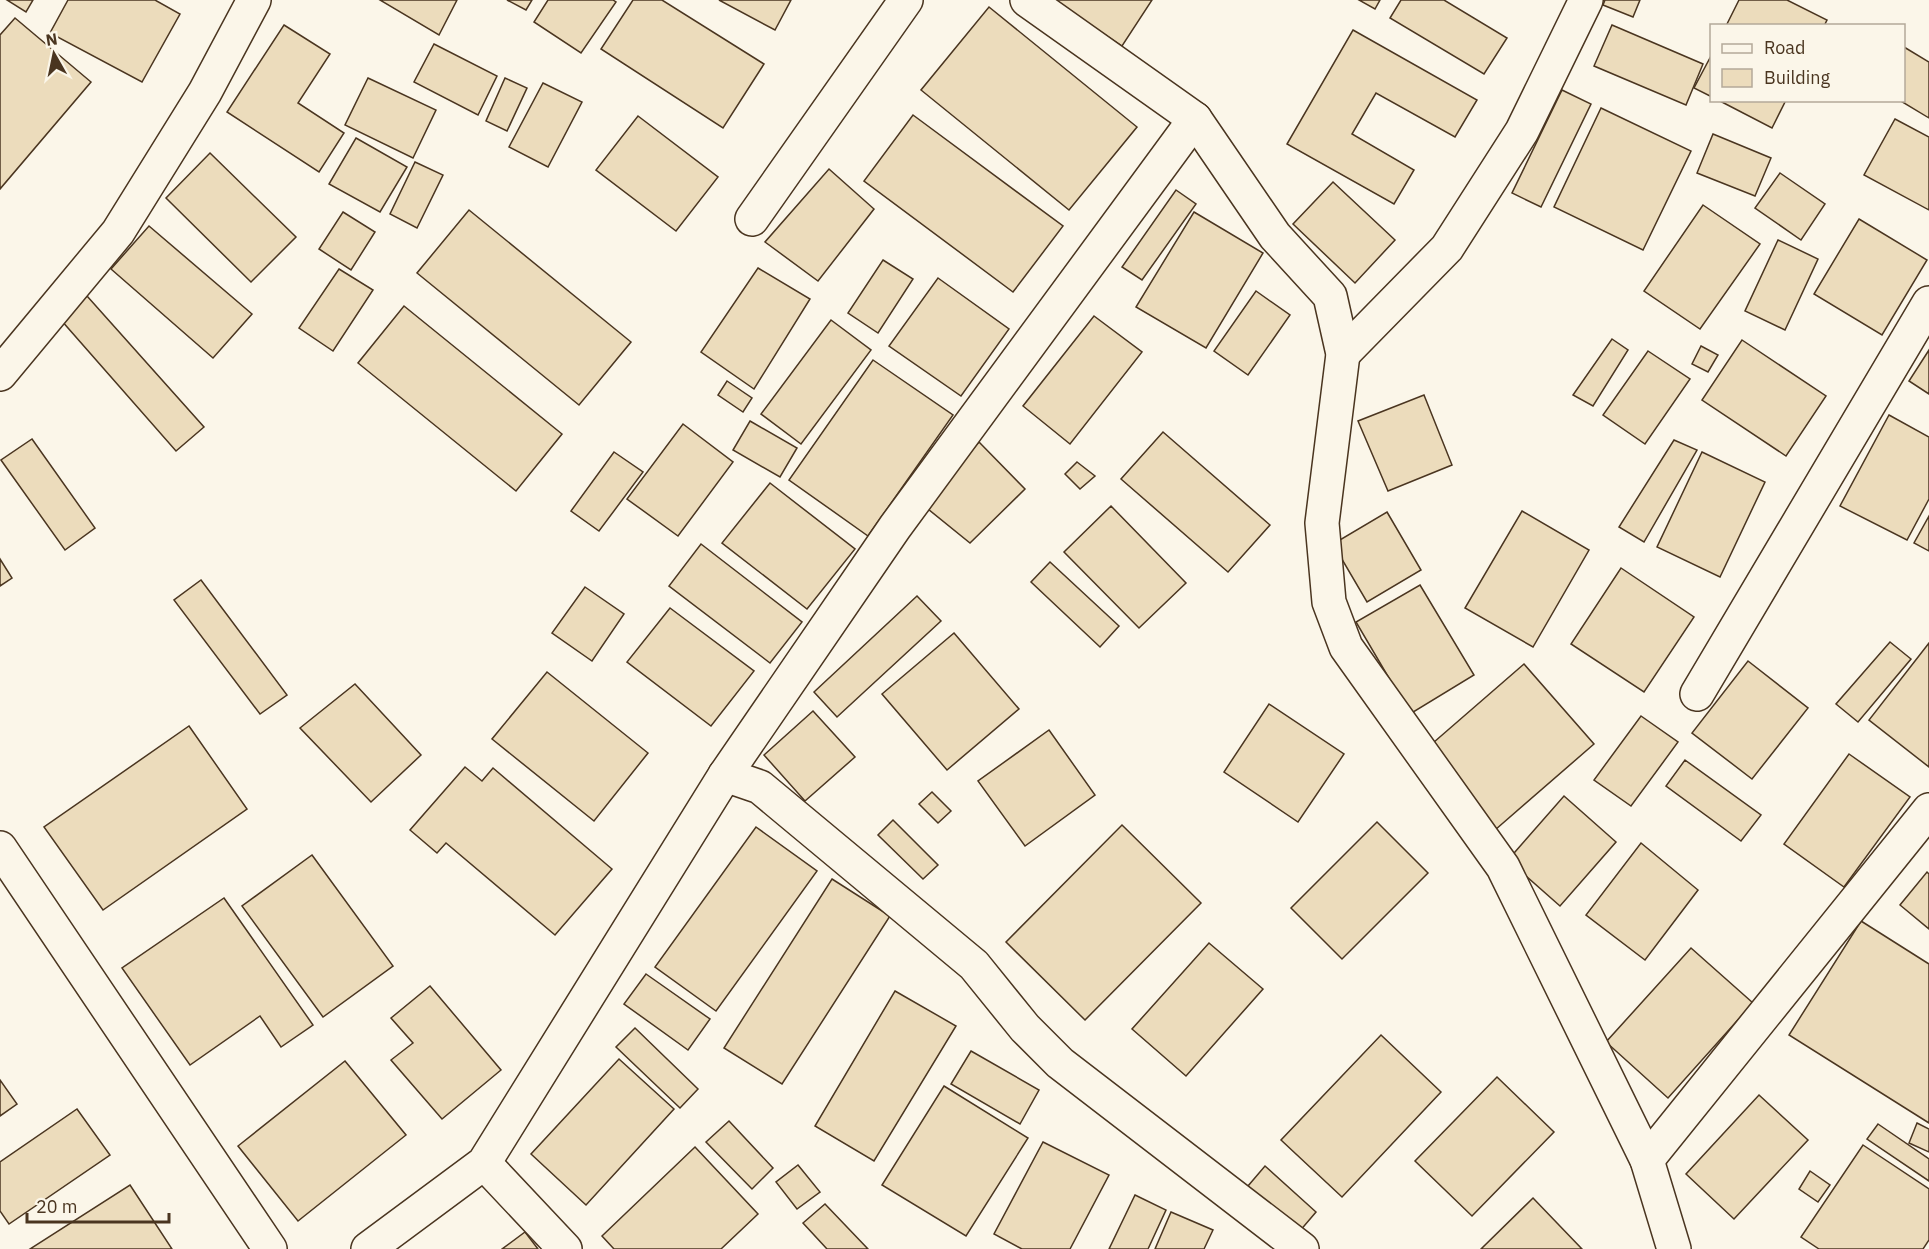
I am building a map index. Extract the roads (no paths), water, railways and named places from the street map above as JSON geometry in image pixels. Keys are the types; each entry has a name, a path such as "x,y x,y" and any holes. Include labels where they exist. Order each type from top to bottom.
{"street":[{"path":"0,374 118,232 205,92 254,0"},
{"path":"752,219 906,0"},
{"path":"1027,0 1195,119 1275,236 1330,296 1343,354 1322,523 1329,602 1341,636 1346,647 1503,867 1647,1160 1674,1249"},
{"path":"1343,354 1447,248 1522,131 1586,0"},
{"path":"368,1249 484,1163 725,775 901,518 1195,119"},
{"path":"1697,694 1929,303"},
{"path":"725,775 760,787 974,965 1025,1028 1059,1063 1302,1249"},
{"path":"1647,1160 1929,810"},
{"path":"0,848 270,1249"},
{"path":"484,1163 565,1249"}]}
